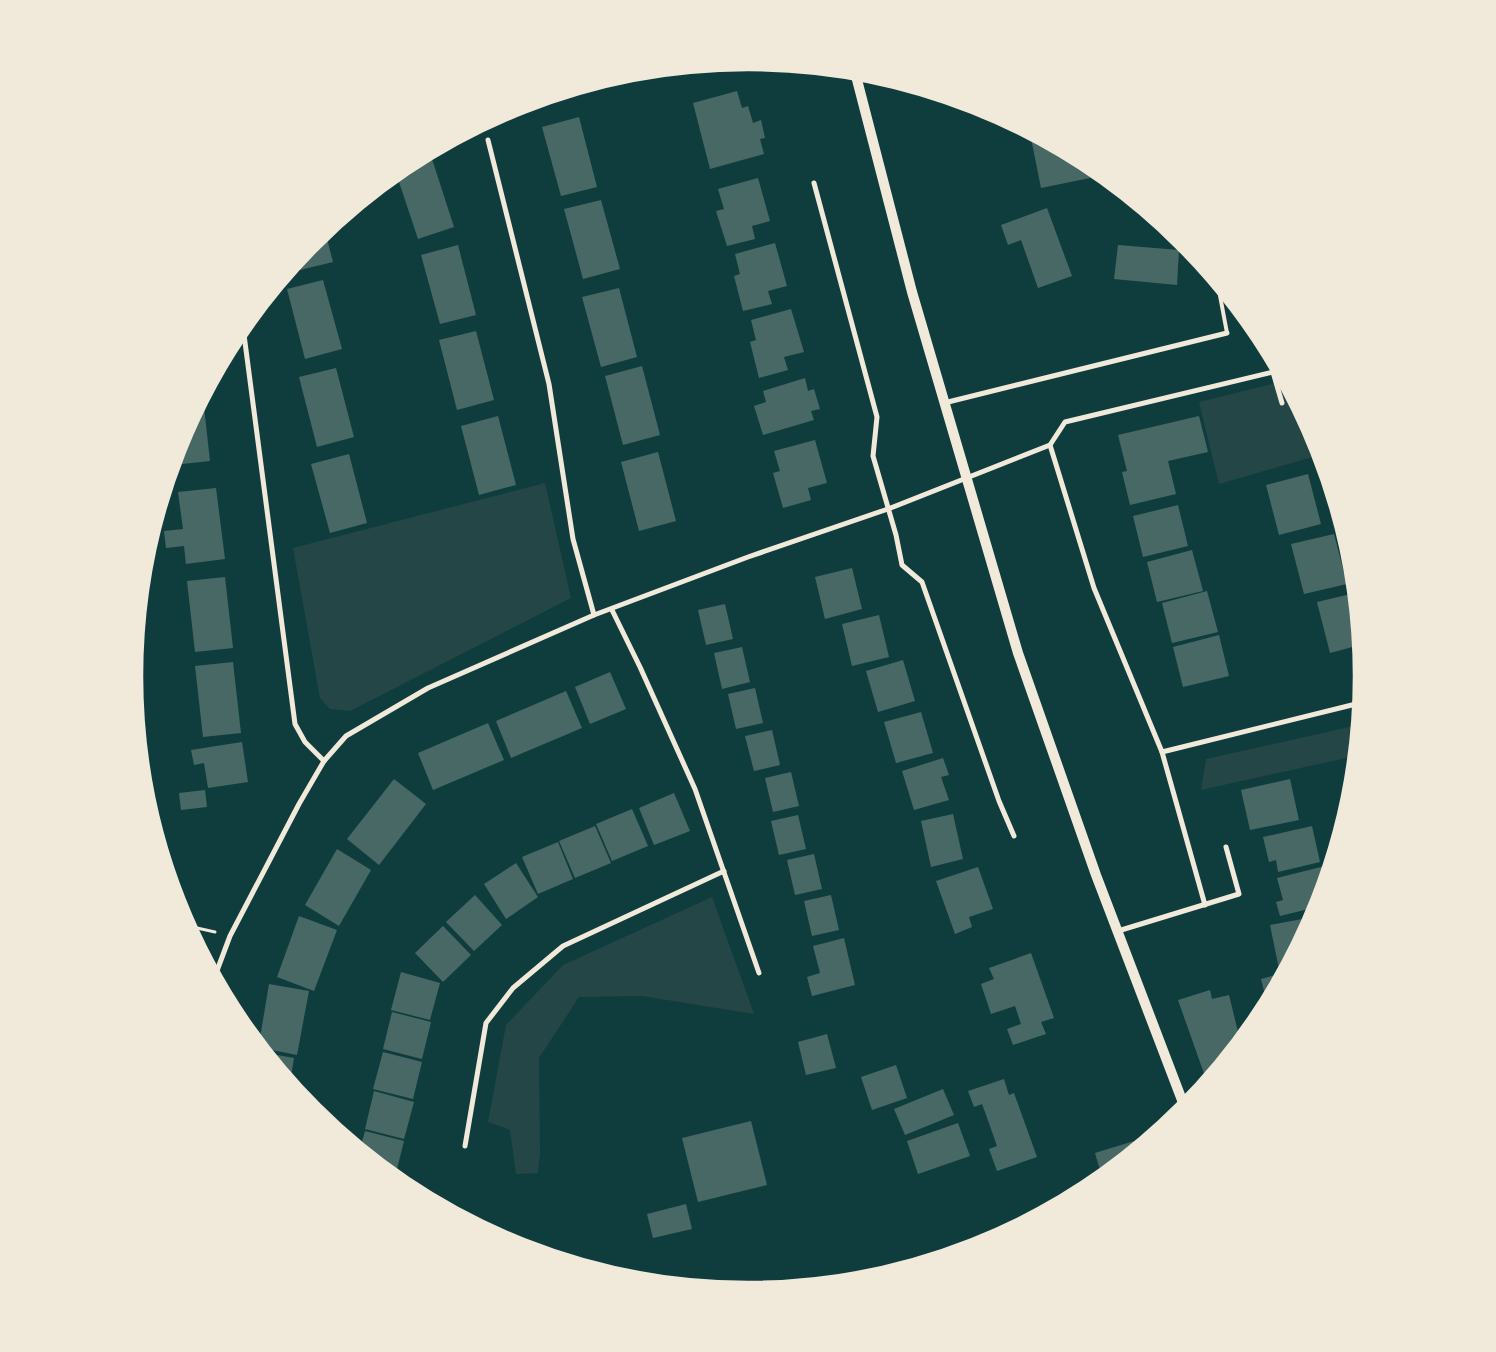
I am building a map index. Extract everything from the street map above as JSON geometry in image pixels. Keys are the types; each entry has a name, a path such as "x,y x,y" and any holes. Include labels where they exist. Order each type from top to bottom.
{"main road":[{"path":"857,80 912,292 1018,653 1118,932 1182,1100"}],"street":[{"path":"488,140 549,384 573,538 594,616"},
{"path":"814,184 877,417 873,456 902,565 922,582 996,794 1014,836"},
{"path":"944,403 1227,334"},
{"path":"244,338 295,724 305,742 324,761"},
{"path":"217,968 230,936 299,804 324,761 346,736 428,688 594,616 748,557 888,510 1050,446 1065,422 1273,372"},
{"path":"1275,377 1282,403"},
{"path":"1050,446 1094,588 1162,752 1205,905"},
{"path":"612,610 695,789 759,973"},
{"path":"1162,752 1353,705"},
{"path":"1118,932 1240,894 1226,847"},
{"path":"465,1146 486,1023 513,988 563,946 724,871"}],"lane":[{"path":"1220,296 1227,334"}],"path":[{"path":"197,928 230,936"}],"shaded area":[{"path":"1278,382 1292,408 1313,457 1219,484 1199,402"},
{"path":"545,483 571,598 350,711 330,709 320,698 293,548"},
{"path":"1352,726 1349,757 1201,790 1206,759"},
{"path":"712,897 754,1014 642,996 579,997 539,1058 540,1153 538,1173 516,1174 510,1130 488,1122 506,1025 563,965"}],"building":[{"path":"737,91 742,108 748,106 753,123 761,120 765,138 760,139 764,154 710,169 693,103"},
{"path":"579,117 597,187 561,196 542,127"},
{"path":"1031,140 1089,175 1090,178 1041,188"},
{"path":"432,159 454,227 418,239 399,181"},
{"path":"758,178 770,221 752,226 755,239 727,246 716,211 724,209 718,189"},
{"path":"601,200 620,269 583,279 564,209"},
{"path":"1047,208 1072,276 1038,288 1021,240 1008,245 1001,225"},
{"path":"327,239 333,262 297,271"},
{"path":"775,243 787,286 768,291 772,304 743,311 734,276 740,274 735,254"},
{"path":"458,245 476,315 440,324 421,255"},
{"path":"1118,245 1179,250 1177,285 1114,279"},
{"path":"323,280 342,349 305,359 287,289"},
{"path":"619,288 637,357 601,367 582,297"},
{"path":"791,309 804,352 784,357 788,370 759,378 750,342 756,340 751,320"},
{"path":"476,331 494,400 457,410 439,340"},
{"path":"642,366 660,435 623,445 605,376"},
{"path":"336,368 354,437 317,447 299,377"},
{"path":"805,378 808,391 814,389 820,409 811,411 814,420 763,435 754,406 766,402 763,391"},
{"path":"204,408 210,461 180,464"},
{"path":"498,416 516,485 479,495 461,426"},
{"path":"1199,416 1208,452 1168,461 1176,494 1130,505 1122,472 1127,471 1118,435"},
{"path":"815,440 827,483 808,488 811,500 783,508 773,473 780,471 774,451"},
{"path":"658,452 676,521 639,531 621,462"},
{"path":"349,454 367,523 330,533 311,464"},
{"path":"1308,474 1321,524 1279,535 1266,485"},
{"path":"216,488 225,559 186,564 184,546 166,548 164,531 183,529 178,492"},
{"path":"1178,505 1188,546 1143,557 1133,516"},
{"path":"1334,534 1347,584 1304,594 1291,544"},
{"path":"1192,550 1203,591 1157,602 1147,562"},
{"path":"852,568 862,609 825,619 815,577"},
{"path":"225,577 233,648 195,652 187,581"},
{"path":"1207,591 1218,632 1172,643 1162,603"},
{"path":"1349,595 1353,647 1330,653 1317,602"},
{"path":"725,604 733,639 706,645 698,610"},
{"path":"879,615 889,657 852,666 842,624"},
{"path":"1219,635 1229,676 1183,687 1173,647"},
{"path":"742,647 750,682 722,689 714,653"},
{"path":"903,660 915,701 878,712 866,671"},
{"path":"233,662 241,733 203,737 195,666"},
{"path":"610,672 626,709 590,724 575,687"},
{"path":"755,688 763,723 736,729 728,694"},
{"path":"566,691 582,728 511,758 496,721"},
{"path":"921,712 933,753 896,763 884,722"},
{"path":"488,723 504,760 433,790 418,753"},
{"path":"772,730 780,765 754,771 745,736"},
{"path":"242,742 248,782 208,788 204,763 194,765 191,750"},
{"path":"943,758 949,775 941,777 949,800 914,810 902,771"},
{"path":"791,772 799,806 773,812 765,778"},
{"path":"394,779 426,804 379,865 347,839"},
{"path":"1290,779 1299,820 1250,830 1241,790"},
{"path":"205,790 207,807 181,810 179,793"},
{"path":"674,793 690,831 654,845 639,808"},
{"path":"632,809 648,846 612,861 596,824"},
{"path":"953,814 963,859 931,867 921,821"},
{"path":"798,815 806,849 779,855 771,821"},
{"path":"595,826 611,863 575,878 559,841"},
{"path":"1312,826 1320,862 1278,872 1276,860 1269,862 1263,837"},
{"path":"558,842 573,879 538,894 522,857"},
{"path":"337,849 371,870 339,926 305,905"},
{"path":"814,854 822,889 795,895 787,860"},
{"path":"516,863 538,897 506,919 484,884"},
{"path":"1323,866 1307,909 1280,916 1276,902 1283,900 1277,878"},
{"path":"978,867 993,909 969,917 972,927 955,934 936,881"},
{"path":"475,895 502,925 474,951 446,922"},
{"path":"831,895 839,930 812,936 804,901"},
{"path":"299,916 337,930 314,991 277,977"},
{"path":"1303,919 1279,968 1270,925"},
{"path":"443,926 471,955 443,982 415,953"},
{"path":"844,938 855,985 812,996 807,977 820,973 813,946"},
{"path":"1031,953 1054,1018 1041,1022 1046,1034 1013,1045 1007,1029 1021,1024 1015,1006 991,1014 981,984 994,979 989,968"},
{"path":"401,972 440,983 430,1020 391,1010"},
{"path":"1275,975 1264,993 1261,979"},
{"path":"269,984 309,991 297,1055 271,1050 260,1036"},
{"path":"1210,990 1212,999 1229,995 1238,1032 1205,1075 1178,1000"},
{"path":"392,1012 431,1022 422,1059 383,1049"},
{"path":"827,1034 836,1068 806,1075 798,1042"},
{"path":"383,1052 422,1062 413,1099 373,1089"},
{"path":"275,1055 294,1058 291,1075"},
{"path":"896,1065 907,1098 872,1110 861,1077"},
{"path":"1004,1079 1009,1095 1014,1093 1037,1157 997,1171 989,1149 997,1146 990,1126 982,1104 974,1107 968,1091"},
{"path":"943,1089 954,1115 905,1135 894,1109"},
{"path":"374,1091 414,1102 404,1139 365,1129"},
{"path":"751,1121 767,1185 698,1202 682,1138"},
{"path":"958,1123 970,1156 918,1174 907,1141"},
{"path":"365,1131 404,1141 397,1170 379,1157 362,1143"},
{"path":"1134,1141 1134,1143 1100,1169 1095,1153"},
{"path":"686,1204 692,1229 653,1238 647,1214"}]}
